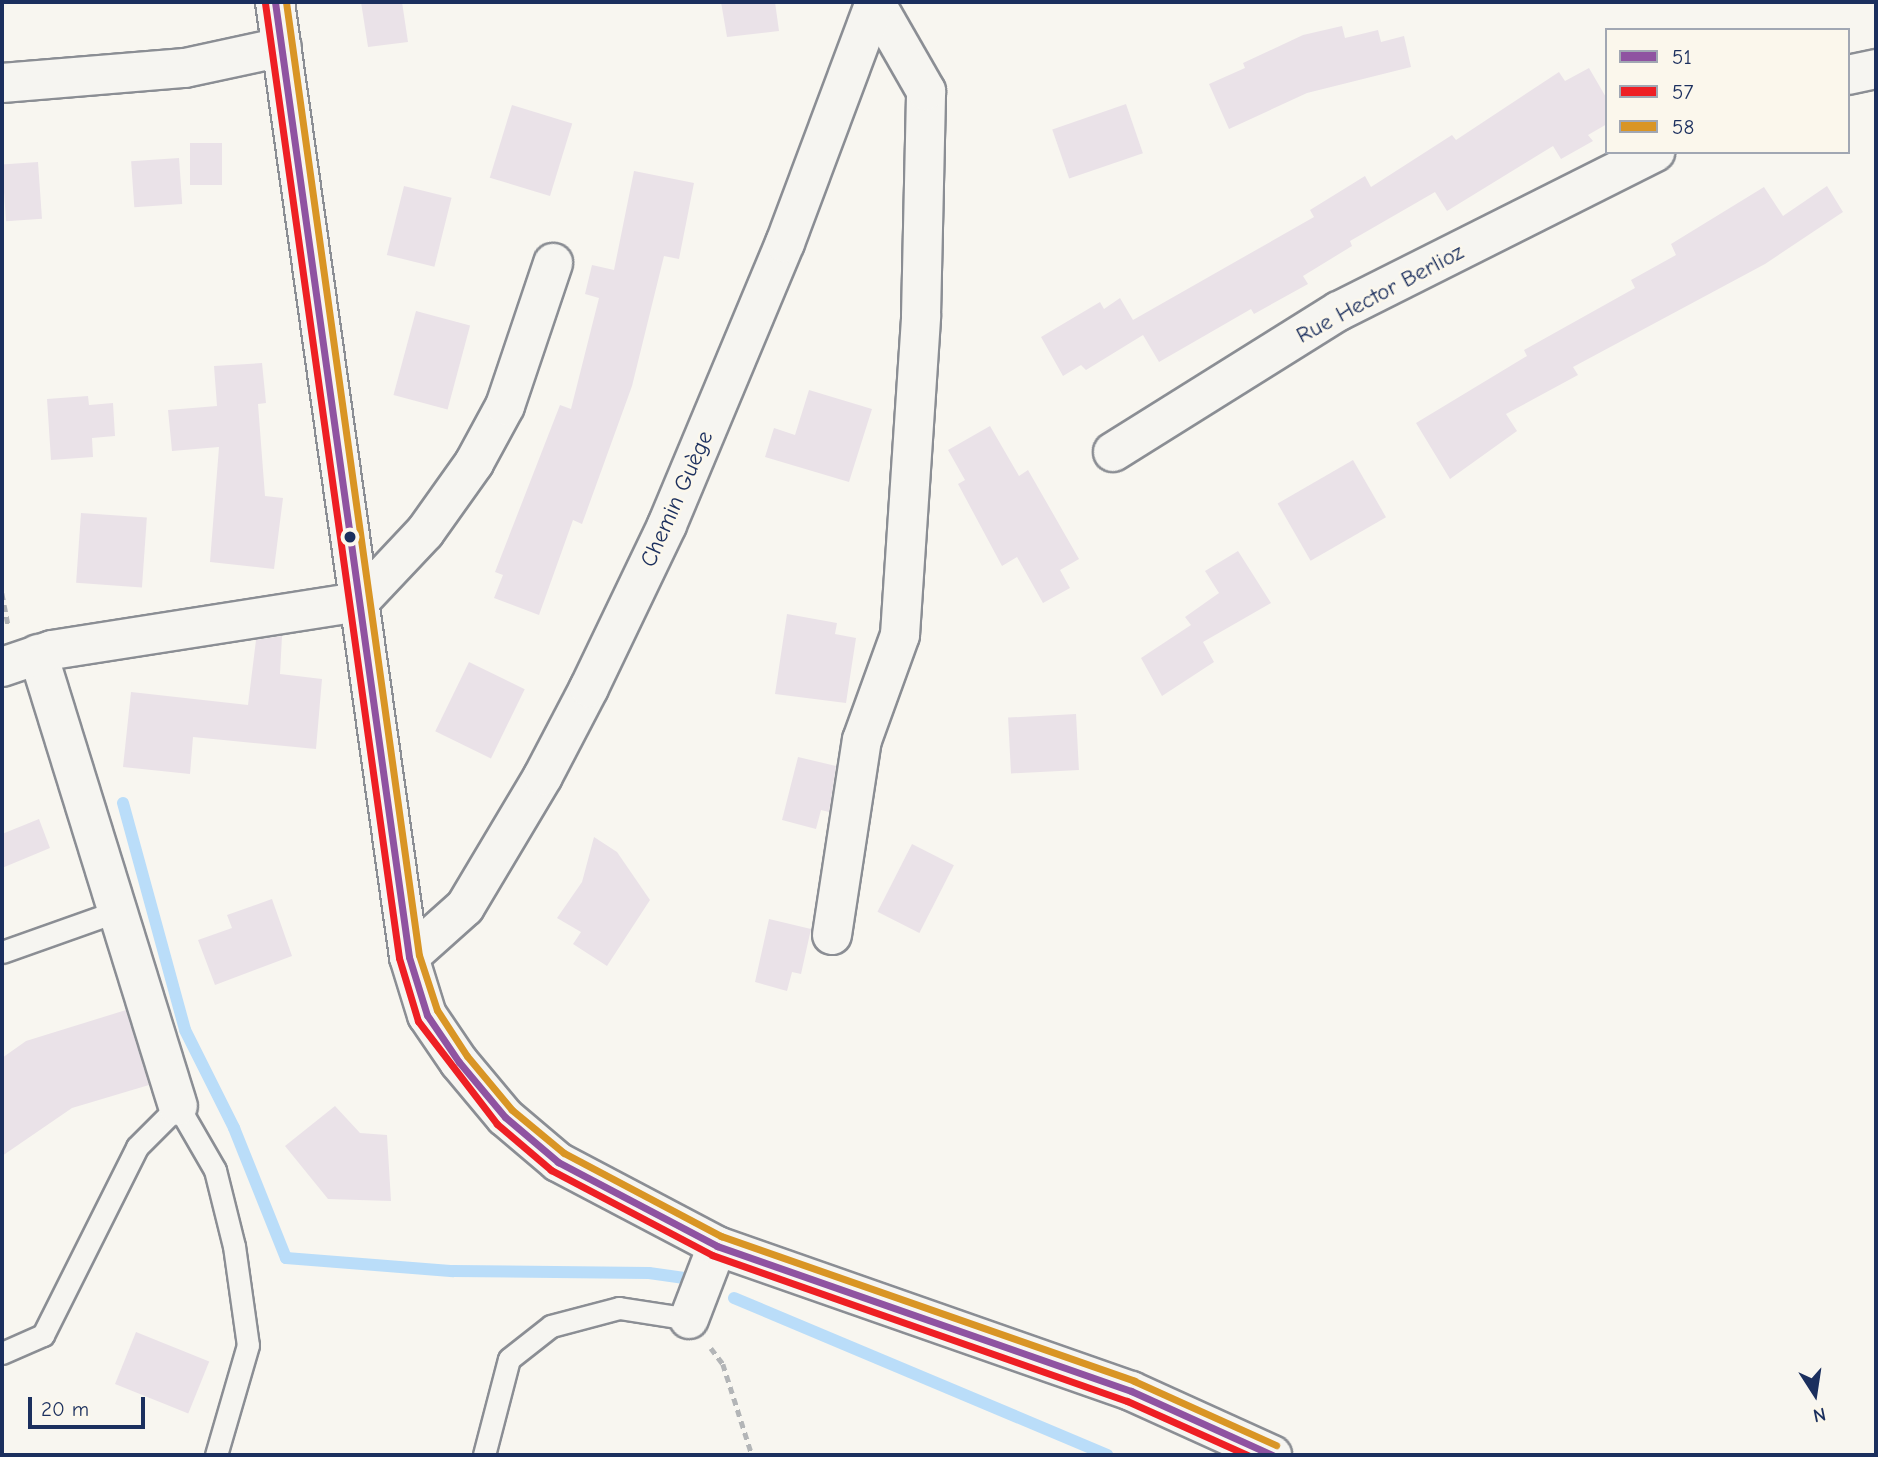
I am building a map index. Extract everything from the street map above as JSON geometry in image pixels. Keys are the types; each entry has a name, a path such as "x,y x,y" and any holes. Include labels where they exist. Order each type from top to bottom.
{"street":[{"path":"275,2 409,957 427,1014 505,1117 558,1162 717,1246 1131,1391 1272,1455"},
{"name":"Chemin Guège","path":"409,957 465,907 543,776 589,688 673,512 785,243 875,2 926,91 921,316 900,635 862,740 832,935"},
{"path":"2,83 186,68 282,47"},
{"path":"1850,75 1876,69"},
{"name":"Rue Hector Berlioz","path":"1113,452 1339,311 1652,154"},
{"path":"2,667 37,654 359,602 425,532 474,463 505,406 553,263"},
{"path":"37,654 178,1106"},
{"path":"689,1319 717,1246"}],"lane":[{"path":"2,952 118,911"},
{"path":"2,1353 43,1335 137,1147 178,1106 215,1170 234,1246 248,1345 216,1455"},
{"path":"484,1455 509,1359 551,1326 619,1308 689,1319"}],"path":[{"path":"689,1319 723,1364 752,1455"}],"building":[{"path":"361,2 402,2 408,42 368,47"},
{"path":"721,2 775,2 779,31 727,37"},
{"path":"1342,26 1345,38 1378,30 1381,42 1404,36 1411,67 1307,93 1229,129 1209,84 1245,68 1243,63 1303,35"},
{"path":"1589,68 1605,96 1605,125 1588,135 1593,141 1561,159 1553,146 1447,211 1435,192 1350,241 1352,246 1303,276 1308,284 1254,314 1251,309 1159,362 1143,335 1086,370 1081,365 1063,376 1041,337 1100,302 1104,309 1120,298 1133,320 1314,217 1310,210 1365,176 1371,187 1452,135 1456,140 1559,72 1565,81"},
{"path":"1126,104 1143,153 1069,179 1052,129"},
{"path":"512,105 572,123 550,196 490,178"},
{"path":"190,143 222,143 222,185 190,185"},
{"path":"179,158 182,204 134,207 131,161"},
{"path":"38,162 42,219 6,221 2,165"},
{"path":"634,171 694,183 679,259 664,256 632,386 582,524 573,520 539,615 494,598 503,575 495,572 560,405 571,409 599,298 585,294 592,265 614,270"},
{"path":"404,186 452,198 434,267 387,255"},
{"path":"1827,186 1843,212 1765,264 1573,367 1578,375 1506,414 1517,431 1450,479 1416,423 1527,356 1524,350 1635,288 1631,280 1676,255 1671,244 1764,187 1783,216"},
{"path":"416,311 470,325 448,410 393,395"},
{"path":"262,363 266,403 258,404 265,496 283,498 274,569 210,562 219,447 172,451 168,410 217,406 214,366"},
{"path":"809,390 872,409 849,482 765,457 774,428 795,435"},
{"path":"88,396 89,405 113,403 115,436 92,438 93,457 51,460 47,399"},
{"path":"990,426 1019,476 1028,470 1079,559 1060,570 1070,588 1043,603 1017,557 1002,566 958,484 965,480 948,450"},
{"path":"1353,460 1386,517 1311,561 1278,504"},
{"path":"81,513 147,518 142,587 76,583"},
{"path":"1238,551 1271,603 1203,642 1214,662 1162,696 1141,658 1191,625 1185,617 1219,593 1205,571"},
{"path":"787,614 837,623 835,634 856,638 846,703 775,694"},
{"path":"282,636 280,674 322,679 316,749 193,737 190,774 123,767 131,692 248,705 256,640"},
{"path":"469,662 525,689 491,758 435,731"},
{"path":"1076,714 1079,770 1011,773 1008,718"},
{"path":"798,757 836,766 829,812 821,810 816,829 782,820"},
{"path":"39,819 50,848 2,868 2,834"},
{"path":"594,837 617,852 650,900 607,966 573,944 581,932 557,918 582,882"},
{"path":"912,844 954,865 919,933 877,912"},
{"path":"272,899 292,956 215,985 198,940 232,928 227,915"},
{"path":"769,919 811,929 801,974 792,972 787,991 755,982"},
{"path":"126,1010 149,1085 72,1108 2,1156 2,1058 26,1041"},
{"path":"335,1106 360,1133 387,1135 391,1201 328,1199 285,1146"},
{"path":"136,1332 209,1362 188,1414 115,1384"}],"waterway":[{"path":"123,803 185,1030 234,1128 286,1258 453,1271 649,1273 683,1278"},
{"path":"734,1298 1107,1455"}],"transit line":[{"name":"51","path":"275,2 409,957 427,1015 459,1062 505,1117 558,1162 717,1246 1131,1391 1272,1455"},
{"name":"58","path":"286,2 419,955 437,1010 467,1056 512,1110 564,1153 721,1236 1134,1381 1276,1445"},
{"name":"57","path":"265,3 399,958 418,1021 497,1124 551,1170 712,1255 1127,1401 1247,1455"}]}
